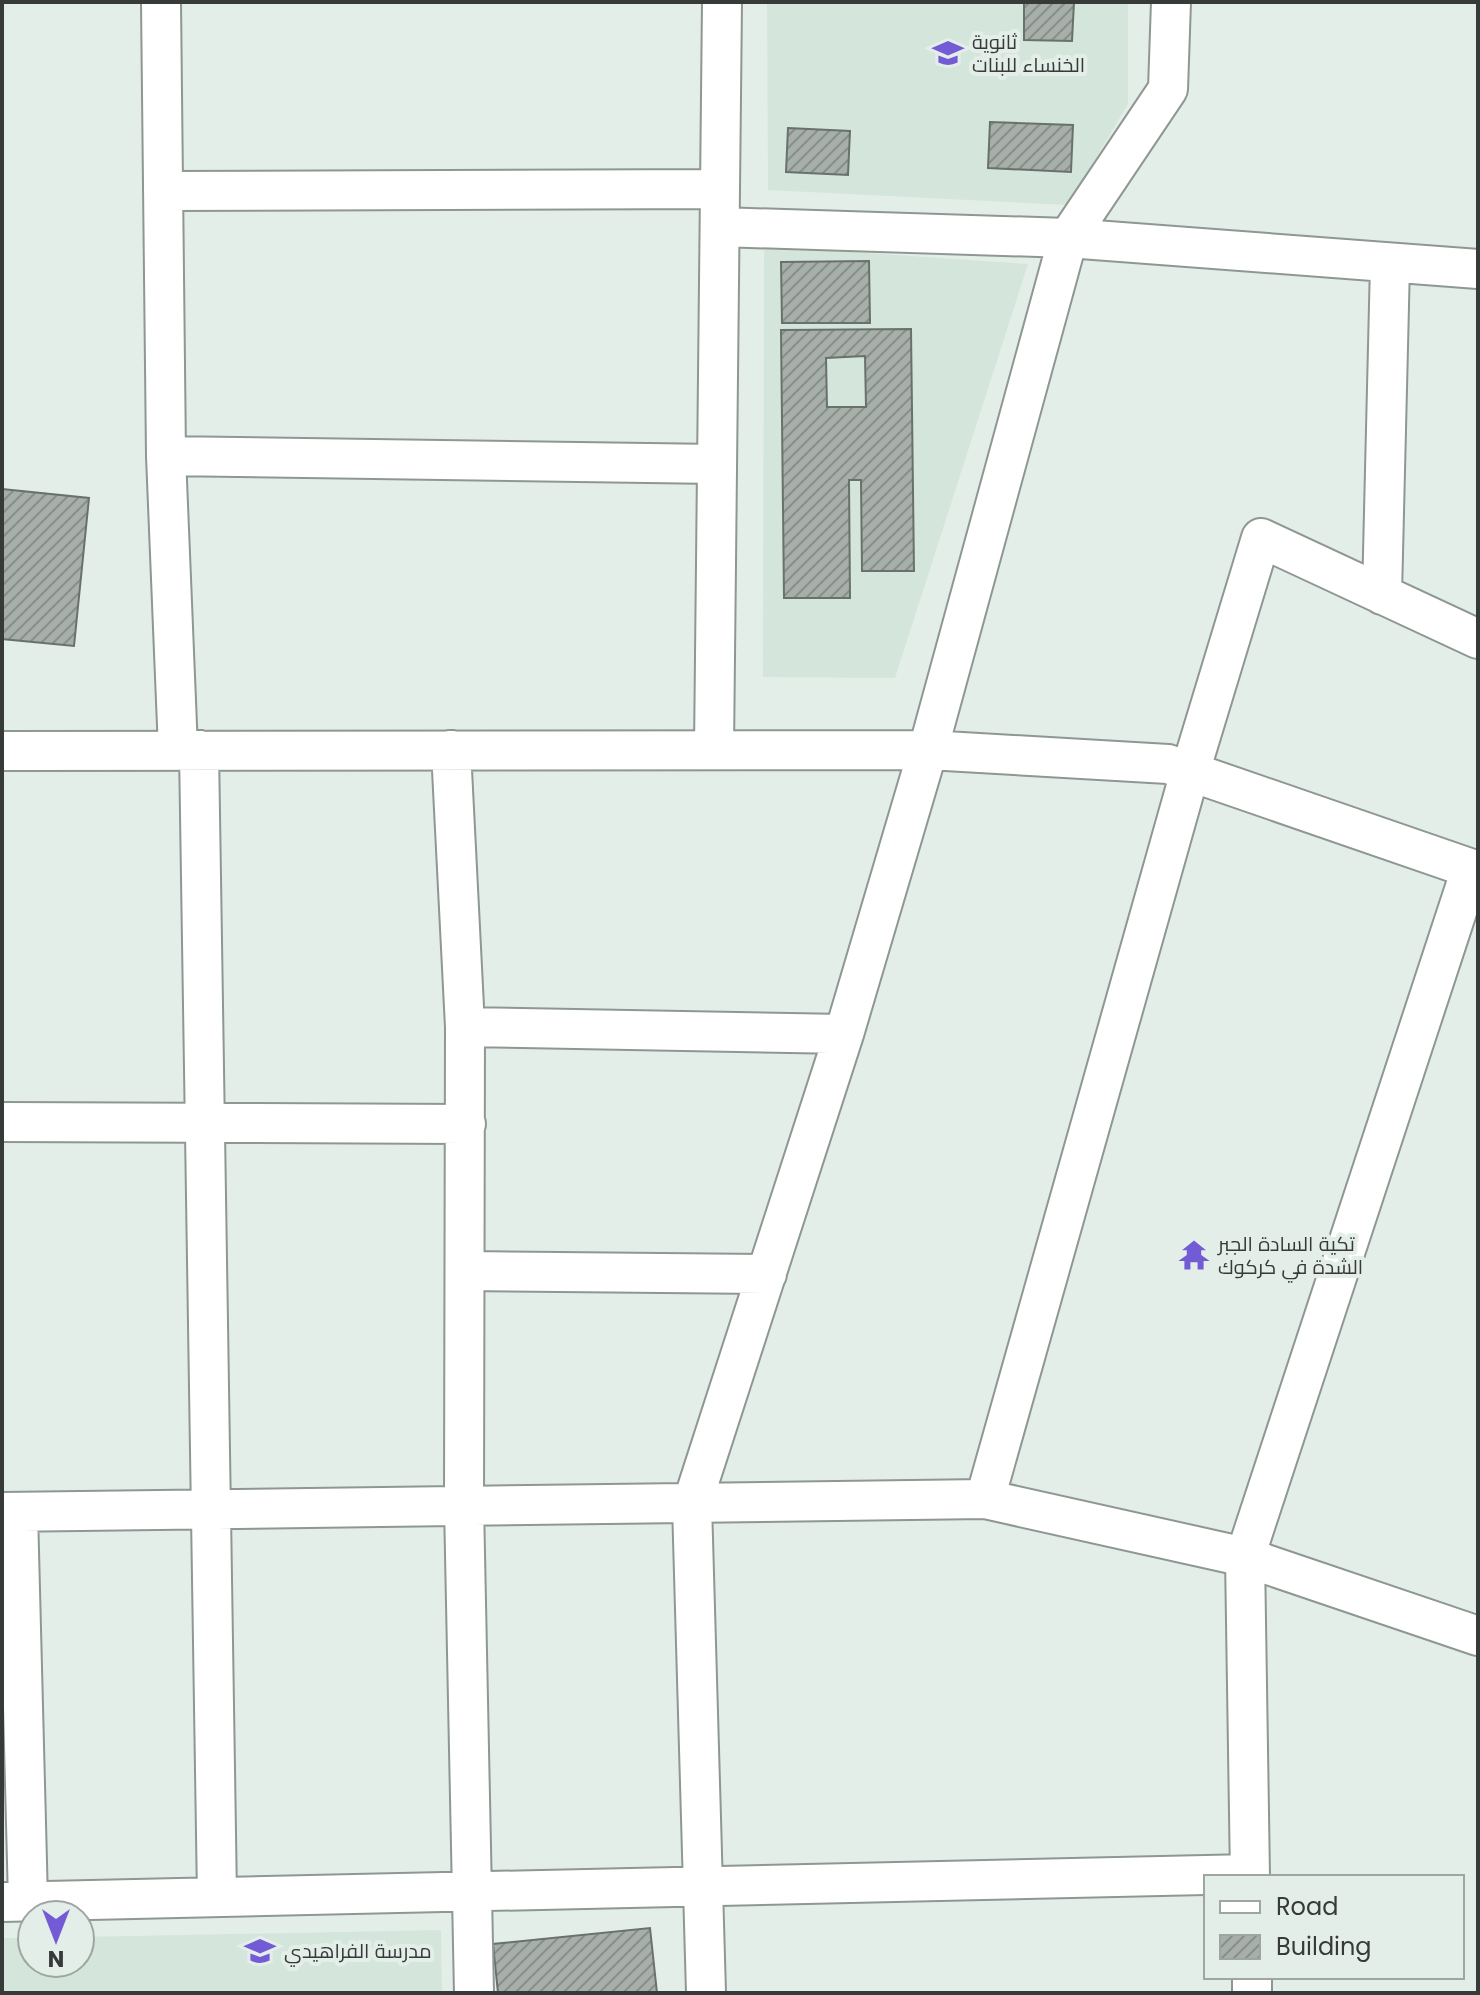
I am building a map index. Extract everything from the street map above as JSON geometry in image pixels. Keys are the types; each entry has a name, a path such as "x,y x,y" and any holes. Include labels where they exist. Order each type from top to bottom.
{"street":[{"path":"161,2 166,456 189,750 204,1123 217,1897"},
{"path":"714,750 722,2"},
{"path":"706,1993 692,1504 844,1034 928,750 1068,238 1168,89 1171,2"},
{"path":"163,191 720,189"},
{"path":"720,227 1068,238 1478,269"},
{"path":"1382,595 1390,264"},
{"path":"166,456 717,464"},
{"path":"985,1499 1190,772 1261,538 1478,639"},
{"path":"451,750 465,1027 464,1505 474,1993"},
{"path":"2,751 928,750 1168,764 1474,870 1245,1557 1250,1875"},
{"path":"465,1027 844,1034"},
{"path":"2,1122 466,1124"},
{"path":"465,1271 767,1274"},
{"path":"1204,1876 15,1902 10,1512 985,1499 1245,1557 1478,1636"}],"shaded area":[{"name":"ثانوية الخنساء للبنات","path":"767,2 1128,2 1128,104 1068,205 768,190"},
{"path":"764,246 1028,264 895,678 763,677"},
{"name":"مدرسة الفراهيدي","path":"441,1930 442,1993 2,1993 2,1938 16,1938 16,1979 96,1979 96,1937"}],"building":[{"path":"1024,2 1074,2 1072,41 1024,40"},
{"path":"990,122 1073,125 1071,172 988,168"},
{"path":"788,128 850,131 848,175 786,172"},
{"path":"869,261 870,323 782,323 781,262"},
{"path":"911,329 914,571 862,571 861,480 849,480 850,598 784,598 781,330","holes":["865,356 866,407 827,407 826,358"]},
{"path":"2,489 89,498 74,646 2,639"},
{"path":"650,1928 657,1993 498,1993 493,1944"}],"place":[{"name":"ثانوية الخنساء للبنات","path":"948,53"},
{"name":"تكية السادة الجبر الشدة في كركوك","path":"1194,1255"},
{"name":"مدرسة الفراهيدي","path":"260,1951"}]}
